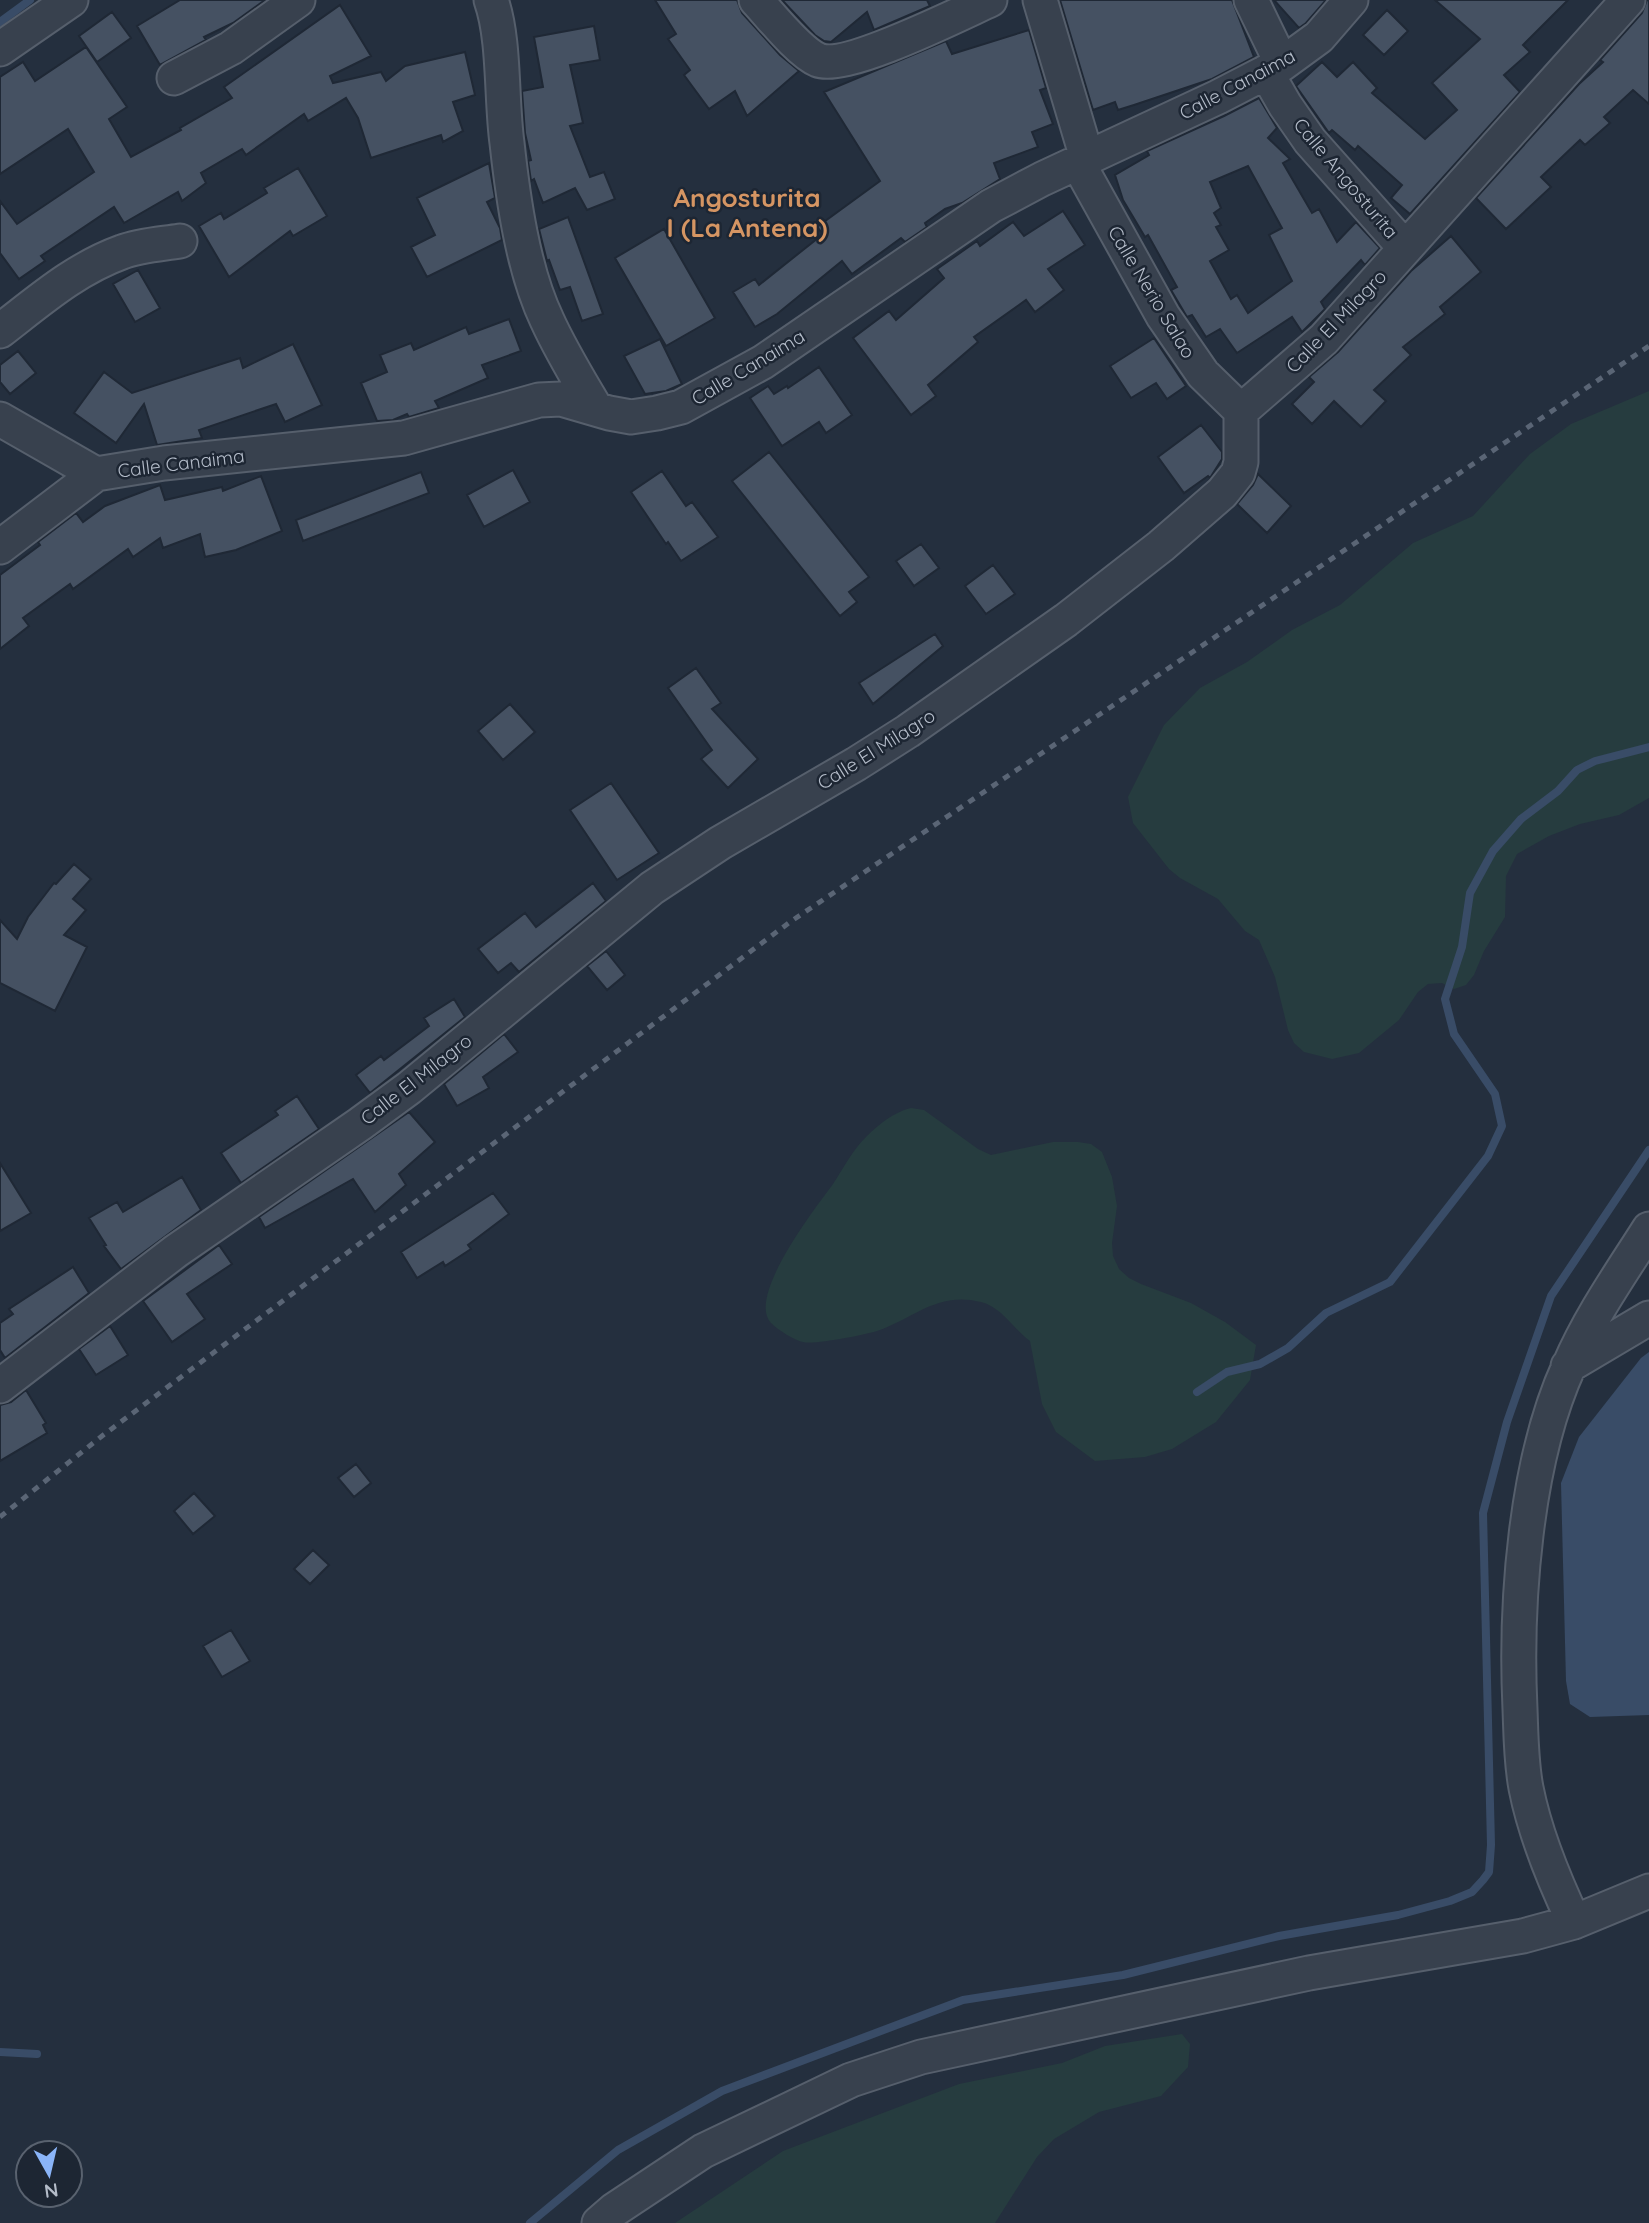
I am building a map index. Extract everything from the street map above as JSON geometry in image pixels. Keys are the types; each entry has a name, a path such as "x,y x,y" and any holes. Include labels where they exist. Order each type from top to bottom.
{"street":[{"path":"0,49 71,0"},
{"path":"174,78 231,48 298,0"},
{"path":"491,0 498,34 509,163 526,256 546,319 596,409"},
{"path":"756,0 803,50 820,60 835,61 882,47 990,0"},
{"name":"Calle Nerio Salao","path":"1041,0 1083,160 1163,316 1203,374 1241,411"},
{"name":"Calle Angosturita","path":"1251,0 1285,105 1310,141 1405,248"},
{"name":"Calle Canaima","path":"0,547 96,474 164,463 404,438 539,400 561,399 631,417 681,407 763,362 991,206 1274,68 1319,37 1351,0"},
{"name":"Calle El Milagro","path":"0,1386 176,1251 409,1088 652,888 720,843 908,731 1066,620 1161,546 1222,493 1238,473 1241,462 1241,411 1324,339 1628,0"},
{"path":"0,331 68,279 97,262 124,251 180,241"},
{"path":"0,419 96,474"},
{"path":"1574,1922 1538,1829 1526,1787 1518,1680 1519,1617 1534,1484 1547,1426 1568,1366 1604,1299 1649,1229"},
{"path":"1568,1366 1649,1318"},
{"path":"599,2223 636,2194 703,2151 850,2080 921,2057 1309,1973 1522,1936 1574,1922 1649,1891"}],"green space":[{"path":"1649,391 1649,798 1619,815 1580,824 1549,836 1517,854 1506,876 1505,917 1466,985 1454,989 1442,983 1428,984 1418,992 1399,1020 1359,1053 1332,1059 1304,1052 1294,1043 1288,1030 1275,977 1259,940 1245,931 1218,899 1169,869 1133,823 1128,797 1164,725 1200,688 1247,662 1292,630 1340,605 1413,543 1473,516 1530,454 1571,424"},
{"path":"911,1108 924,1110 978,1149 991,1155 1053,1142 1091,1144 1102,1152 1112,1177 1117,1206 1112,1243 1113,1256 1119,1269 1141,1284 1191,1303 1225,1322 1256,1345 1250,1380 1216,1422 1172,1449 1145,1457 1095,1461 1056,1432 1042,1404 1030,1341 1002,1314 981,1302 952,1300 939,1303 877,1331 809,1343 799,1341 771,1323 766,1311 768,1294 775,1274 799,1231 862,1141 887,1119"},
{"path":"1182,2034 1190,2044 1188,2067 1161,2096 1099,2112 1054,2139 1037,2157 995,2223 675,2223 783,2151 959,2084 1062,2063 1105,2046"}],"water":[{"path":"1649,1352 1649,1715 1590,1717 1570,1704 1566,1681 1561,1483 1579,1437 1641,1358"}],"building":[{"path":"180,0 265,0 233,23 204,37 206,40 160,65 137,26"},
{"path":"655,0 737,0 742,13 780,55 799,71 747,116 735,91 709,109 684,75 690,70 668,39 676,34"},
{"path":"782,0 927,0 930,6 874,30 867,12 831,42 815,35"},
{"path":"1060,0 1232,0 1254,57 1212,79 1134,105 1118,110 1115,102 1093,110"},
{"path":"1274,0 1326,0 1299,28"},
{"path":"1435,0 1568,0 1523,45 1530,52 1504,75 1520,92 1410,214 1391,198 1402,185 1358,146 1355,150 1332,130 1329,133 1296,86 1322,62 1337,77 1353,62 1377,88 1372,93 1425,139 1457,110 1432,83 1480,39"},
{"path":"1647,0 1649,104 1633,90 1604,117 1610,123 1585,145 1580,140 1541,177 1551,187 1506,229 1476,198 1579,84 1603,62 1600,60 1642,13"},
{"path":"340,5 371,56 330,76 333,83 381,72 386,81 405,66 465,52 475,95 453,102 463,131 443,142 441,135 371,158 358,118 346,98 308,121 304,114 246,155 242,149 201,173 206,183 182,201 178,192 124,223 114,207 41,256 45,261 19,279 0,253 0,201 17,224 94,172 68,129 0,174 0,77 23,62 35,81 86,47 127,107 109,119 131,157 232,98 224,87"},
{"path":"1387,10 1408,31 1384,55 1363,35"},
{"path":"112,12 131,38 97,62 79,36"},
{"path":"594,26 600,60 570,65 583,123 570,126 590,177 604,172 615,199 587,210 575,188 543,203 534,179 531,181 522,91 543,87 534,37"},
{"path":"1029,30 1046,88 1040,90 1053,124 1032,132 1038,147 994,163 1000,179 962,203 945,209 925,223 927,227 905,242 901,238 852,274 842,261 777,314 755,327 733,292 755,279 759,285 823,234 817,227 880,181 824,92 946,41 952,54"},
{"path":"1259,98 1277,128 1268,138 1290,159 1283,163 1312,213 1319,209 1337,242 1356,222 1380,248 1365,265 1361,260 1321,302 1325,309 1302,332 1292,317 1237,353 1220,329 1206,337 1192,315 1187,317 1171,290 1177,287 1148,235 1145,237 1123,200 1115,175 1149,155 1147,151","holes":["1248,166 1282,228 1269,235 1292,281 1248,313 1237,295 1231,299 1210,261 1229,250 1216,227 1221,225 1214,213 1221,208 1210,182"]},
{"path":"489,163 495,198 487,202 500,228 502,240 427,277 411,247 435,235 417,198"},
{"path":"298,168 327,216 293,236 290,231 229,277 199,226 221,213 224,219 267,193 264,188"},
{"path":"1063,211 1085,245 1048,269 1064,290 1035,312 1026,300 974,337 978,342 928,385 936,396 911,415 853,338 889,311 896,320 944,278 937,269 977,241 980,246 1013,222 1024,236"},
{"path":"568,217 603,314 582,321 570,287 560,290 549,260 547,261 539,229"},
{"path":"664,229 715,318 666,346 615,258"},
{"path":"1451,236 1481,272 1440,307 1445,314 1403,347 1411,355 1374,390 1386,401 1361,427 1334,401 1312,424 1292,404 1314,382 1309,377 1338,352 1411,271"},
{"path":"138,270 160,308 135,322 113,284"},
{"path":"509,319 521,351 482,365 488,378 435,401 439,408 409,417 407,414 393,420 377,421 361,383 387,372 380,355 411,343 414,350 466,327 469,334"},
{"path":"1154,338 1186,386 1167,399 1156,383 1131,398 1110,366"},
{"path":"660,339 682,384 666,391 645,394 624,356"},
{"path":"293,344 322,405 285,422 276,404 199,430 202,438 157,445 144,404 116,443 74,413 104,372 132,393 240,358 243,368"},
{"path":"18,351 36,373 10,394 0,382 0,365"},
{"path":"819,367 852,415 826,433 819,422 782,446 750,398 768,386 774,394 787,386 788,388"},
{"path":"1201,425 1222,452 1222,459 1210,478 1208,476 1184,493 1158,457"},
{"path":"769,452 869,577 849,592 857,602 840,616 732,481"},
{"path":"513,470 530,502 484,527 467,495"},
{"path":"662,471 686,506 692,502 718,537 681,561 668,542 666,544 631,492"},
{"path":"421,472 429,493 303,541 296,520"},
{"path":"1258,474 1291,506 1267,533 1237,504 1253,485"},
{"path":"261,476 282,531 236,550 205,557 200,534 163,548 160,538 133,557 128,549 73,589 70,584 23,618 29,626 0,649 0,575 76,513 83,522 105,506 160,485 165,500 222,487 223,491"},
{"path":"921,544 939,568 914,586 896,561"},
{"path":"993,565 1015,594 986,614 965,586"},
{"path":"935,634 943,646 873,704 859,683"},
{"path":"696,668 721,703 712,709 758,759 728,788 701,759 712,750 668,688"},
{"path":"510,704 535,732 503,760 478,731"},
{"path":"611,783 659,853 617,880 570,810"},
{"path":"74,864 91,879 73,899 86,910 64,935 87,947 55,1011 0,983 0,920 17,939 28,917 54,883 56,884"},
{"path":"593,883 606,901 519,972 511,963 498,973 478,949 525,913 536,927"},
{"path":"606,951 625,975 607,990 587,966"},
{"path":"454,999 465,1017 370,1093 356,1075 381,1056 384,1060 429,1026 424,1018"},
{"path":"504,1034 518,1052 483,1077 489,1088 457,1106 444,1084"},
{"path":"297,1096 319,1129 241,1183 221,1153 278,1115 275,1111"},
{"path":"409,1112 435,1142 399,1174 406,1185 375,1212 353,1179 265,1228 259,1217"},
{"path":"0,1163 31,1213 0,1231"},
{"path":"182,1177 201,1210 121,1269 104,1246 106,1245 89,1218 117,1202 123,1212"},
{"path":"493,1193 509,1214 468,1245 471,1249 445,1266 443,1262 417,1278 401,1252"},
{"path":"219,1245 232,1264 187,1294 205,1319 172,1342 143,1301"},
{"path":"73,1267 89,1293 5,1358 0,1350 0,1323 13,1314 9,1309"},
{"path":"110,1326 128,1355 96,1375 79,1349"},
{"path":"26,1390 46,1423 43,1425 47,1433 0,1461 0,1405 11,1402"},
{"path":"356,1464 371,1483 354,1497 338,1478"},
{"path":"194,1493 215,1516 193,1534 174,1511"},
{"path":"313,1550 329,1565 310,1584 294,1569"},
{"path":"231,1630 250,1661 222,1677 203,1646"}],"waterway":[{"path":"0,22 30,0"},
{"path":"1197,1392 1227,1372 1260,1364 1288,1348 1326,1313 1390,1282 1488,1156 1502,1126 1495,1094 1454,1034 1445,999 1462,947 1470,893 1493,851 1521,819 1558,791 1577,770 1595,761 1649,747"},
{"path":"530,2223 618,2150 722,2091 963,2000 1123,1975 1279,1936 1398,1915 1472,1892 1489,1872 1491,1845 1483,1513 1507,1422 1551,1296 1649,1150"},
{"path":"0,2052 37,2054"}],"railway":[{"path":"0,1517 102,1436 790,922 1649,346"}],"district":[{"name":"Angosturita I (La Antena)","path":"747,213"}]}
